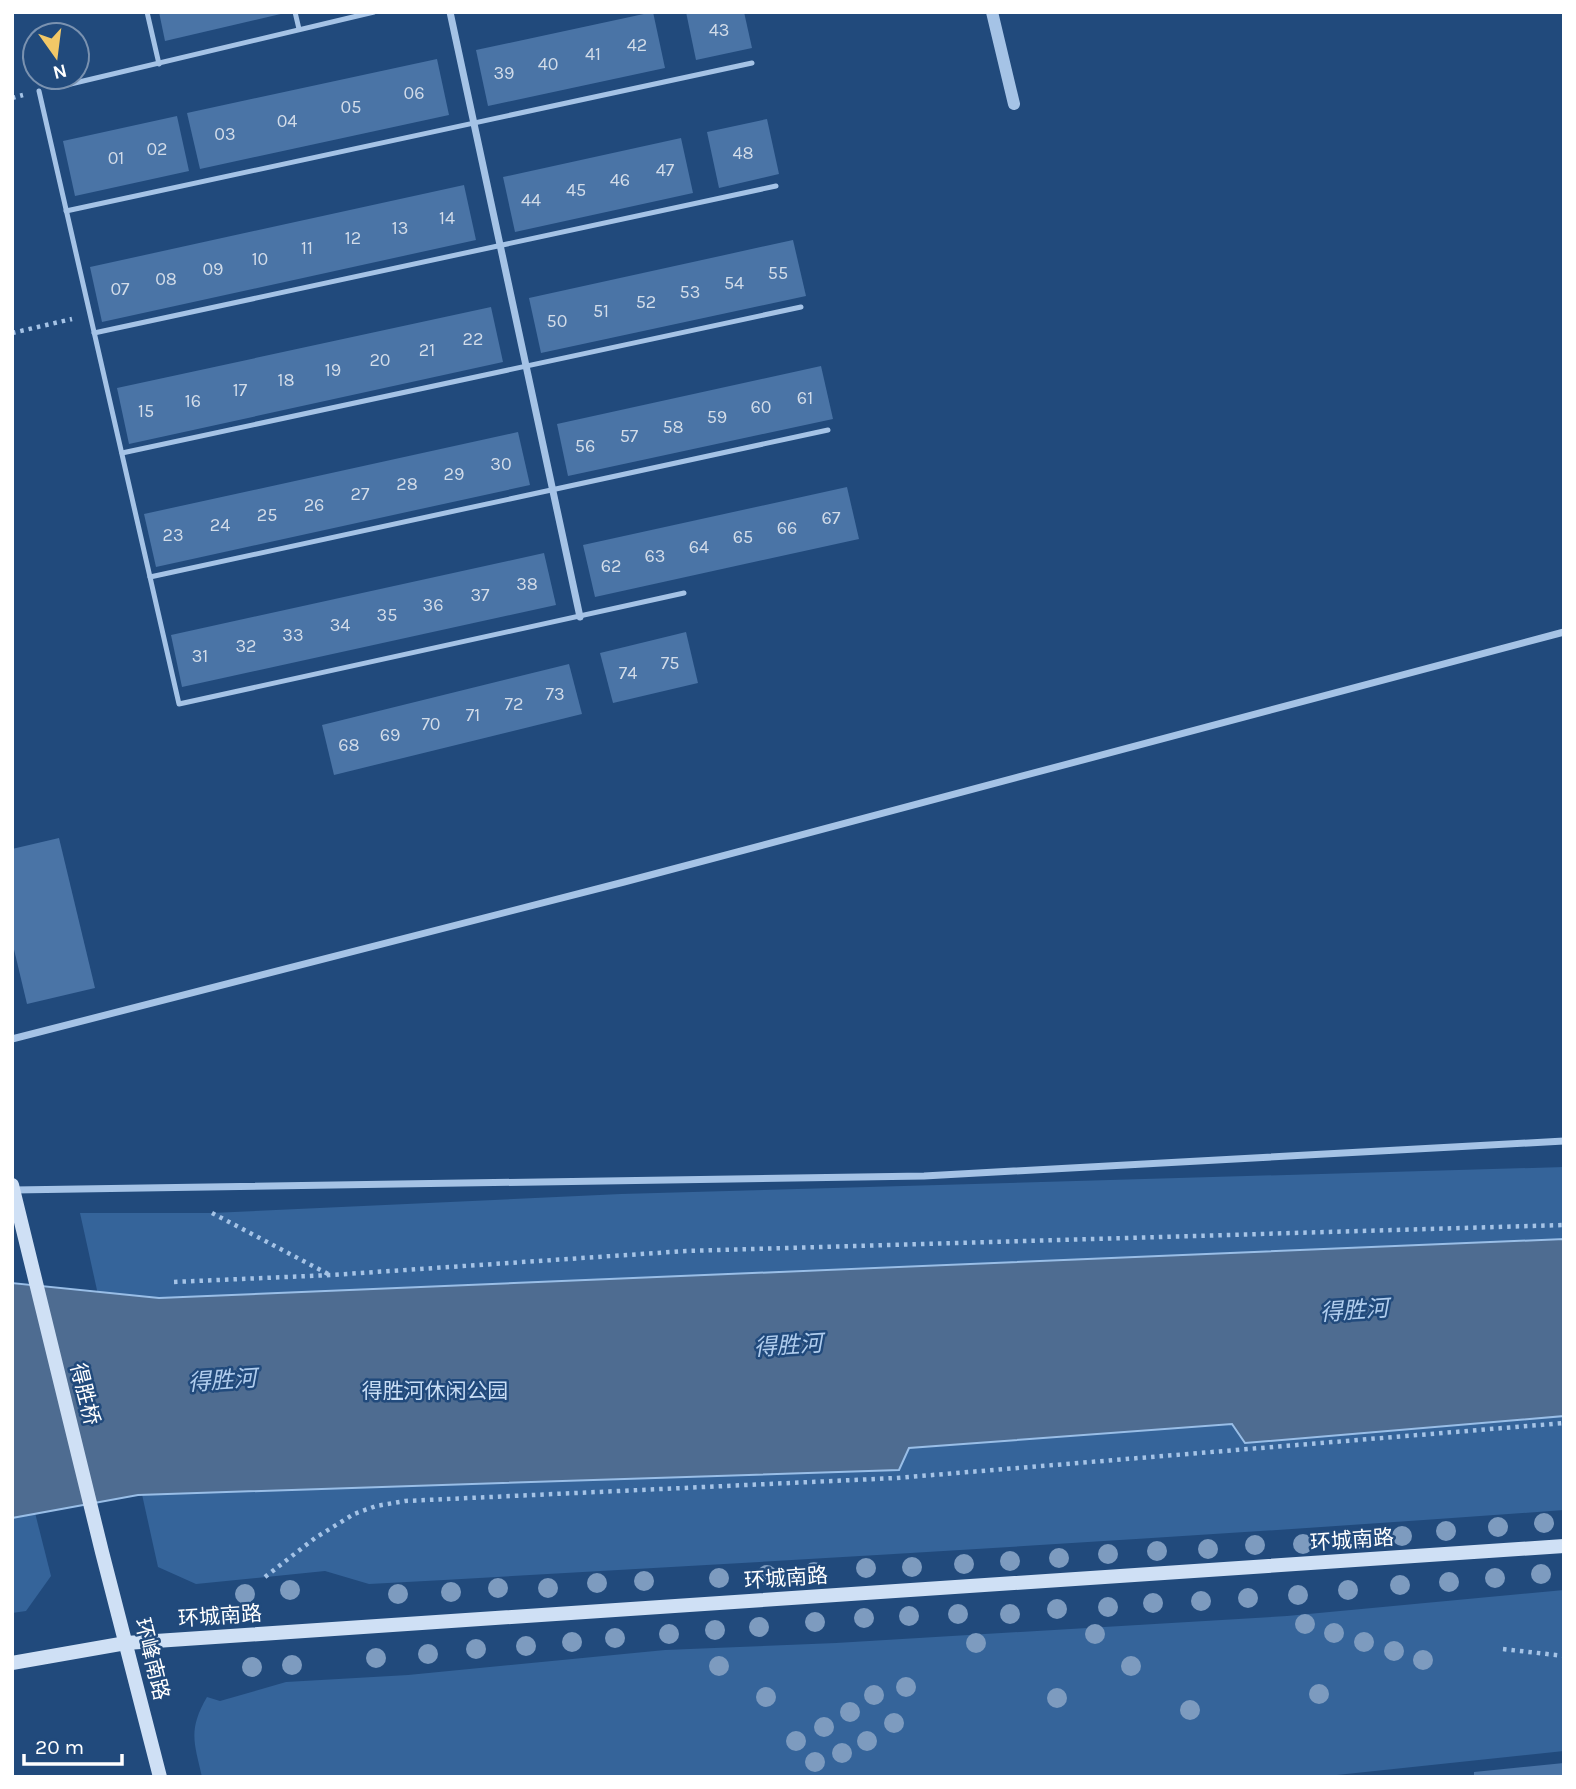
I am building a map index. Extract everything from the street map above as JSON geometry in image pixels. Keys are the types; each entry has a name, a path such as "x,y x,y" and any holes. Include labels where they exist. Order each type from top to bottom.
{"main road":[{"name":"得胜桥","path":"13,1188 102,1552"},
{"name":"环城南路","path":"12,1663 126,1643 1564,1546"},
{"name":"环峰南路","path":"102,1552 160,1777"}],"street":[{"path":"450,12 580,617"},
{"path":"992,12 1014,104"},
{"path":"12,1039 651,875 1564,632"},
{"path":"13,1188 924,1176 1564,1142"}],"lane":[{"path":"147,12 159,64"},
{"path":"295,12 299,29"},
{"path":"91,79 374,12"},
{"path":"66,211 752,63"},
{"path":"39,91 179,704 684,593"},
{"path":"94,333 776,186"},
{"path":"122,453 801,307"},
{"path":"150,578 828,430"}],"path":[{"path":"12,332 90,314"},
{"path":"212,1213 331,1275"},
{"path":"174,1282 331,1275 686,1251 1564,1225"},
{"path":"265,1577 315,1538 354,1514 376,1506 405,1501 895,1478 1564,1423"},
{"path":"1503,1649 1564,1656"}],"green space":[{"name":"得胜河休闲公园","path":"1564,1167 1564,1510 967,1550 369,1584 325,1571 196,1584 158,1567 80,1213 212,1213 621,1194"},
{"path":"12,1422 51,1576 26,1611 12,1613"},
{"path":"1564,1590 1564,1751 1318,1777 202,1777 194,1736 197,1718 207,1697 220,1701 286,1682 408,1675 665,1650 836,1643 1287,1616"}],"water":[{"name":"得胜河","path":"1564,1239 1564,1416 1245,1443 1232,1424 909,1448 899,1470 138,1495 12,1518 12,1283 159,1298"}],"building":[{"path":"159,12 285,12 285,13 165,41"},
{"path":"653,12 665,68 488,106 476,50"},
{"path":"686,12 744,12 752,48 696,60"},
{"path":"437,59 449,115 200,169 187,113"},
{"path":"177,116 189,171 75,196 63,141"},
{"path":"767,119 779,174 719,188 707,132"},
{"path":"681,138 693,193 515,232 503,177"},
{"path":"464,185 476,240 102,322 90,267"},
{"path":"793,240 806,296 541,353 529,298"},
{"path":"491,307 503,362 129,444 117,388"},
{"path":"821,366 833,419 568,476 557,424"},
{"path":"518,432 530,485 156,567 144,514"},
{"path":"847,487 859,539 595,597 583,545"},
{"path":"544,553 556,605 182,687 171,635"},
{"path":"686,632 698,683 613,703 600,653"},
{"path":"569,664 582,714 334,775 322,725"},
{"path":"59,838 95,988 27,1004 12,941 12,849"},
{"path":"1564,1763 1564,1777 1474,1777 1474,1772"}]}
